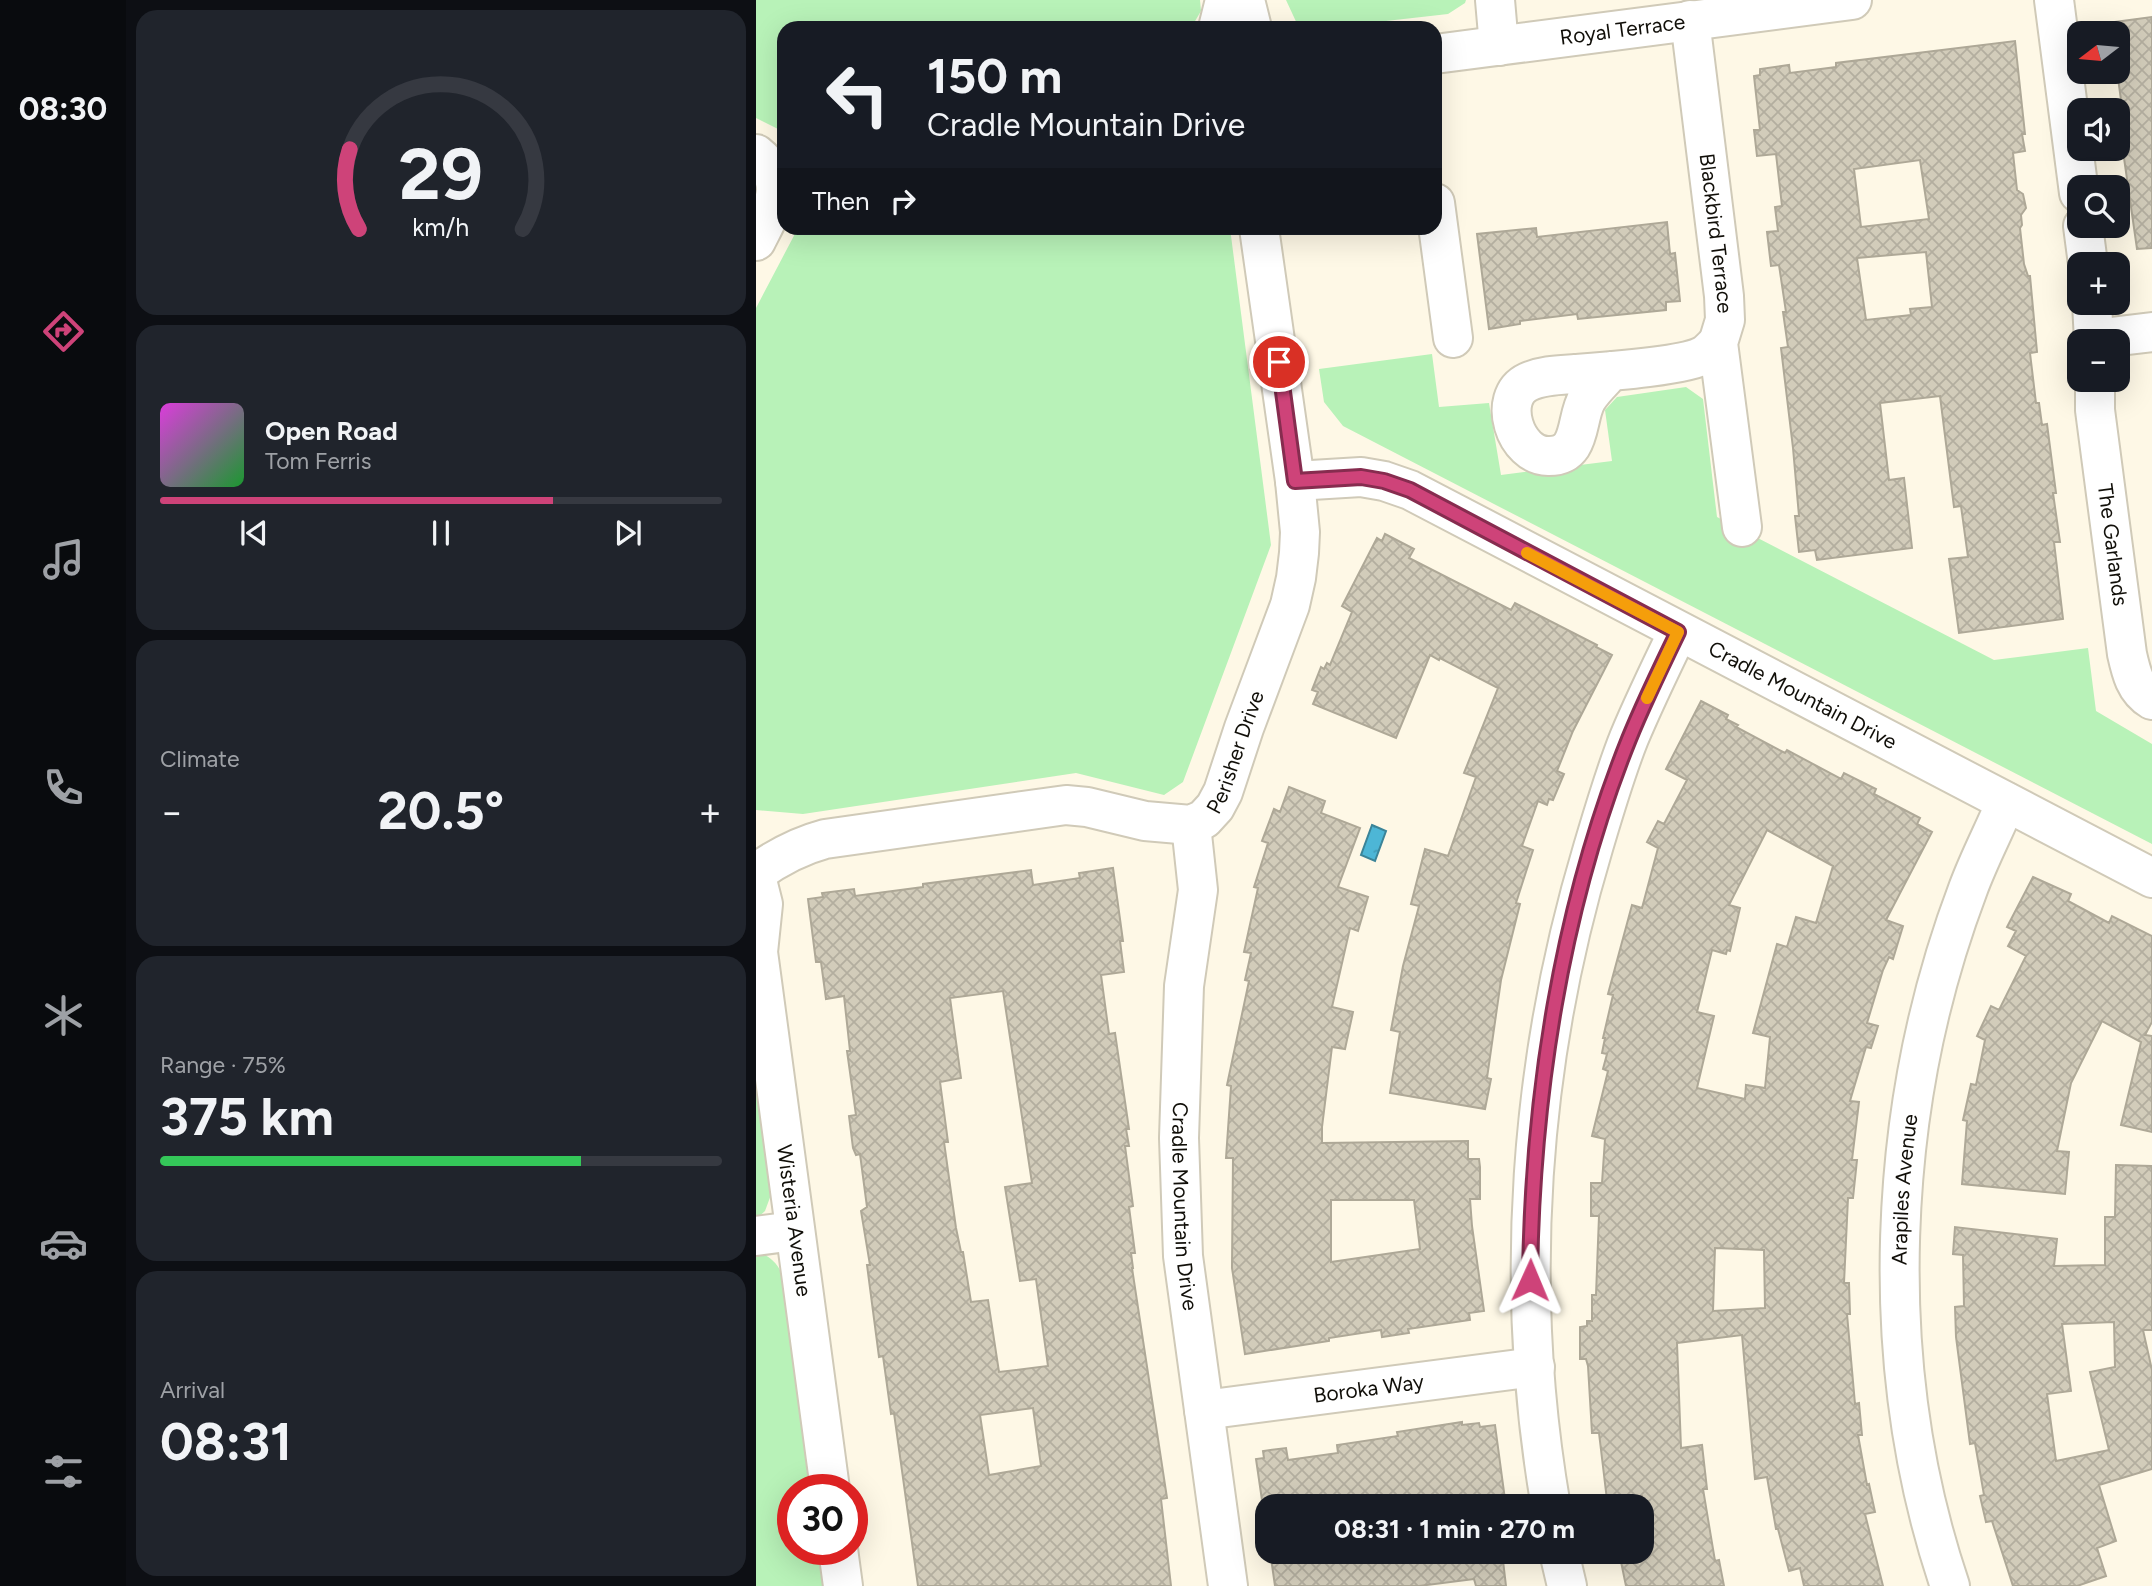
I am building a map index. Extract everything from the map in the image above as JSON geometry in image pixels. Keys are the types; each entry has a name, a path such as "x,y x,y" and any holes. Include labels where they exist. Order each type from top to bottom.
{"street":[{"path":"1220,21 1225,0"},
{"path":"1245,0 1250,21"},
{"path":"1495,0 1499,46"},
{"name":"Royal Terrace","path":"1442,53 1852,0"},
{"path":"2054,0 2077,175"},
{"name":"Blackbird Terrace","path":"1690,20 1724,296 1725,320 1718,343 1742,527"},
{"path":"756,154 772,171 776,182 772,208 756,241"},
{"name":"Perisher Drive","path":"756,875 776,859 801,846 825,839 1047,806 1087,807 1145,821 1191,825 1204,819 1215,807 1223,792 1290,605 1297,578 1299,553 1295,481 1260,235"},
{"path":"1439,235 1453,338"},
{"path":"2093,328 2152,332"},
{"path":"1611,371 1689,360 1705,355 1718,343"},
{"name":"The Garlands","path":"2095,392 2095,410 2127,654 2131,675 2138,688 2152,700"},
{"name":"Cradle Mountain Drive","path":"1295,481 1361,477 1410,490 2152,878"},
{"path":"1548,1494 1541,1442 1530,1280 1531,1206 1546,1059 1579,893 1608,798 1629,739 1678,632"},
{"name":"Arapiles Avenue","path":"1950,1586 1924,1494 1910,1415 1900,1297 1904,1169 1916,1079 1930,1012 1968,887 2007,802"},
{"name":"Cradle Mountain Drive","path":"1191,825 1198,890 1185,986 1179,1138 1183,1256 1228,1586"},
{"name":"Wisteria Avenue","path":"756,875 763,904 757,949 828,1474"},
{"path":"756,1236 794,1231"},
{"name":"Boroka Way","path":"1204,1410 1535,1367"},
{"path":"1562,1564 1567,1586"},
{"path":"840,1565 843,1586"}],"green space":[{"path":"756,0 1200,0 1201,11 1195,21 777,21 777,128 756,118"},
{"path":"1286,0 1466,0 1448,14 1386,21 1296,21"},
{"path":"794,235 1231,235 1271,545 1183,782 1164,795 1076,773 803,814 756,810 756,308"},
{"path":"1432,354 1439,407 1489,403 1501,475 1612,461 1605,410 1617,397 1686,387 1703,399 1717,517 1994,660 2088,648 2096,711 2152,744 2152,844 1343,426 1324,402 1319,369"},
{"path":"756,1066 772,1192 765,1211 756,1219"},
{"path":"756,1253 773,1261 784,1277 812,1474 777,1474 777,1565 825,1565 828,1586 756,1586"}],"water":[{"path":"1372,825 1386,831 1375,861 1361,855"}],"building":[{"path":"2152,17 2152,248 2137,249 2130,200 2130,175 2126,175 2124,161 2130,161 2130,98 2121,98 2119,84 2130,84 2130,21 2122,21"},
{"path":"2015,41 2025,151 2013,153 2017,190 2023,194 2026,208 2021,215 2020,228 2024,264 2030,276 2037,352 2030,353 2036,403 2039,403 2042,425 2047,424 2056,493 2053,493 2060,542 2054,542 2063,619 1959,633 1949,559 1968,557 1961,506 1954,507 1940,396 1880,403 1889,480 1904,478 1912,548 1817,560 1815,550 1799,552 1793,448 1781,348 1788,347 1783,312 1786,312 1779,265 1771,266 1767,232 1778,231 1775,207 1782,206 1776,154 1757,156 1754,130 1760,130 1754,76 1760,75 1760,69 1789,65 1790,73 1836,67 1836,63","holes":["1920,160 1929,219 1861,227 1854,169","1926,252 1932,307 1910,309 1911,315 1866,320 1857,258"]},
{"path":"1667,222 1670,254 1675,253 1680,301 1666,302 1666,310 1578,319 1577,314 1520,321 1520,324 1489,329 1477,234 1536,228 1537,237"},
{"path":"1385,534 1414,549 1409,558 1511,610 1515,603 1612,655 1573,731 1557,771 1564,774 1553,800 1549,799 1547,805 1538,801 1522,846 1533,850 1516,903 1520,904 1501,980 1487,1078 1491,1079 1485,1109 1390,1093 1400,1032 1391,1030 1403,966 1419,906 1411,904 1425,849 1448,856 1476,777 1464,773 1498,688 1430,655 1396,738 1313,704 1318,692 1312,690 1321,667 1324,669 1327,663 1330,665 1352,612 1342,606 1377,538 1382,541"},
{"path":"1701,701 1728,715 1726,719 1738,725 1736,727 1785,753 1787,750 1841,779 1844,773 1876,789 1874,794 1920,818 1917,824 1932,832 1886,920 1903,926 1893,959 1889,957 1883,970 1867,1023 1878,1026 1871,1048 1866,1047 1850,1101 1859,1102 1852,1160 1857,1160 1853,1198 1848,1198 1844,1283 1849,1283 1850,1314 1847,1314 1855,1404 1859,1403 1862,1435 1858,1435 1875,1512 1865,1514 1883,1586 1804,1586 1800,1568 1789,1571 1776,1529 1767,1477 1755,1479 1742,1335 1677,1343 1681,1448 1702,1445 1707,1489 1703,1489 1715,1561 1719,1560 1724,1586 1626,1586 1621,1564 1654,1564 1654,1494 1606,1494 1599,1433 1592,1433 1588,1366 1586,1359 1580,1359 1580,1327 1587,1326 1587,1321 1592,1321 1592,1295 1596,1295 1599,1216 1591,1216 1591,1183 1602,1183 1605,1139 1592,1136 1608,1071 1603,1069 1607,1054 1602,1053 1613,995 1608,994 1632,905 1642,908 1658,848 1647,842 1658,821 1664,824 1687,780 1666,769","holes":["1767,830 1833,866 1816,923 1796,917 1787,947 1777,944 1753,1033 1770,1037 1765,1088 1746,1085 1745,1099 1697,1088 1714,1016 1697,1012 1712,950 1726,954 1727,950 1730,951 1740,908 1729,905","1715,1248 1764,1250 1765,1308 1713,1311"]},
{"path":"1289,787 1325,801 1321,813 1360,828 1338,887 1368,897 1358,931 1350,928 1332,1007 1353,1012 1345,1049 1332,1047 1322,1143 1468,1141 1468,1159 1479,1159 1480,1167 1480,1199 1470,1199 1484,1311 1469,1313 1470,1320 1408,1329 1409,1333 1382,1337 1381,1330 1245,1354 1232,1268 1233,1158 1226,1158 1231,1086 1227,1085 1249,981 1245,980 1251,953 1244,952 1258,888 1254,887 1268,843 1262,841 1274,809 1280,812","holes":["1331,1200 1414,1200 1420,1249 1331,1262"]},
{"path":"1113,868 1123,941 1120,941 1124,972 1101,975 1109,1034 1115,1033 1129,1129 1126,1129 1129,1146 1125,1146 1133,1206 1129,1207 1135,1253 1131,1253 1132,1268 1167,1498 1161,1499 1171,1586 918,1586 894,1413 891,1414 883,1356 879,1357 867,1265 870,1265 861,1211 867,1207 860,1154 856,1155 853,1148 849,1116 856,1115 847,1051 850,1051 844,996 826,999 821,962 816,962 808,899 823,897 822,893 854,889 855,896 1031,870 1033,885 1080,878 1079,873","holes":["1003,991 1032,1183 1005,1187 1020,1281 1036,1279 1048,1366 999,1372 988,1300 971,1302 956,1228 944,1142 948,1142 940,1082 961,1078 950,998","1033,1408 1041,1466 989,1475 980,1415"]},
{"path":"2033,877 2071,894 2068,901 2109,923 2112,916 2152,936 2152,1022 2145,1035 2152,1036 2152,1132 2121,1125 2141,1042 2102,1021 2071,1083 2057,1151 2069,1152 2065,1194 1962,1184 1967,1121 1963,1120 1971,1084 1976,1085 1985,1040 1977,1036 1991,1006 1999,1010 2026,956 2008,946 2016,931 2007,927"},
{"path":"2116,1165 2152,1166 2152,1330 2143,1330 2152,1370 2152,1469 2099,1485 2116,1541 2097,1548 2106,1576 2077,1586 2013,1586 1992,1521 1986,1522 1980,1496 1984,1495 1975,1443 1970,1444 1956,1337 1955,1307 1964,1306 1963,1255 1953,1254 1955,1227 2057,1239 2054,1266 2105,1265 2105,1217 2115,1217","holes":["2114,1322 2115,1367 2090,1372 2109,1450 2056,1461 2047,1394 2071,1391 2062,1324"]},
{"path":"1462,1422 1462,1425 1479,1423 1480,1427 1495,1425 1504,1494 1261,1494 1256,1459 1264,1458 1263,1451 1286,1448 1288,1460 1338,1453 1337,1445 1398,1436 1397,1432"},
{"path":"1272,1564 1503,1564 1506,1586 1476,1586 1474,1579 1419,1586 1275,1586"}],"slow traffic":[{"path":"1527,553 1678,632 1647,698"}],"route":[{"path":"1279,362 1295,481 1361,477 1410,490 1678,632 1629,739 1579,893 1560,979 1536,1133 1530,1280"}]}
